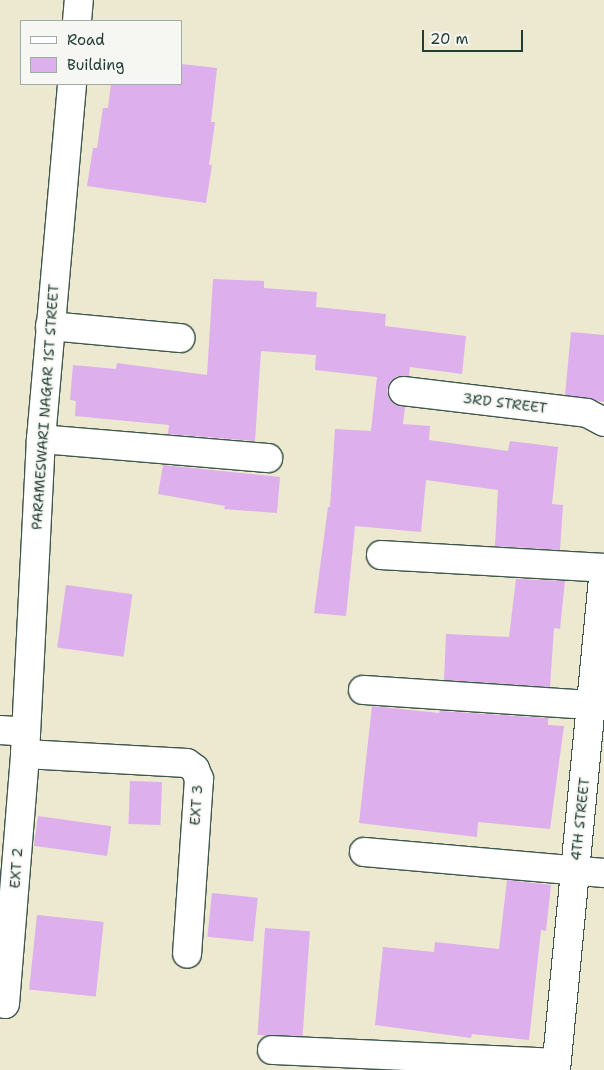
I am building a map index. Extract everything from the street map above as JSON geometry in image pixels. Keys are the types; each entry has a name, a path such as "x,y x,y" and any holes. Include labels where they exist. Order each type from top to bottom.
{"street":[{"path":"77,20 79,0"},
{"name":"PARAMESWARI NAGAR 1ST STREET","path":"17,739 50,326 72,85"},
{"path":"50,326 180,338"},
{"name":"3RD STREET","path":"403,391 587,413 604,422"},
{"path":"41,439 268,458"},
{"path":"381,555 604,568"},
{"name":"4TH STREET","path":"556,1067 575,869 594,784 591,705 602,616 604,568"},
{"path":"363,690 591,705"},
{"name":"EXT 3","path":"17,739 187,763 195,769 198,779 187,954"},
{"name":"EXT 2","path":"6,1004 17,739"},
{"path":"364,852 604,873"},
{"path":"272,1050 556,1067"}],"building":[{"path":"182,64 217,68 211,122 215,122 209,165 212,165 206,203 87,186 93,148 97,148 103,108 108,108 111,85 182,85"},
{"path":"213,279 264,281 264,288 317,292 316,307 386,314 385,326 466,336 462,374 410,367 409,376 397,376 390,382 387,390 389,398 394,404 405,407 403,424 430,426 429,440 508,451 510,441 558,447 552,504 563,505 560,550 495,546 498,490 426,480 421,532 355,526 346,616 314,613 328,507 330,507 335,429 371,431 377,377 315,370 316,355 261,351 255,441 168,434 169,425 75,416 76,401 70,400 73,365 116,369 117,363 207,375"},
{"path":"571,332 604,335 604,402 565,395"},
{"path":"163,465 280,477 277,513 224,509 225,506 158,494"},
{"path":"516,579 565,581 560,629 554,628 550,687 444,680 446,634 509,637"},
{"path":"66,585 132,594 124,657 57,647"},
{"path":"372,706 439,713 440,711 548,718 548,725 564,726 550,829 478,822 477,837 359,823"},
{"path":"130,781 162,782 160,825 128,824"},
{"path":"38,816 111,826 107,856 34,846"},
{"path":"507,880 551,885 546,931 541,930 529,1040 472,1034 471,1038 375,1025 383,947 434,952 435,942 499,949"},
{"path":"212,893 258,898 253,942 207,937"},
{"path":"37,915 104,922 96,997 29,990"},
{"path":"265,928 310,931 302,1038 258,1035"}]}
